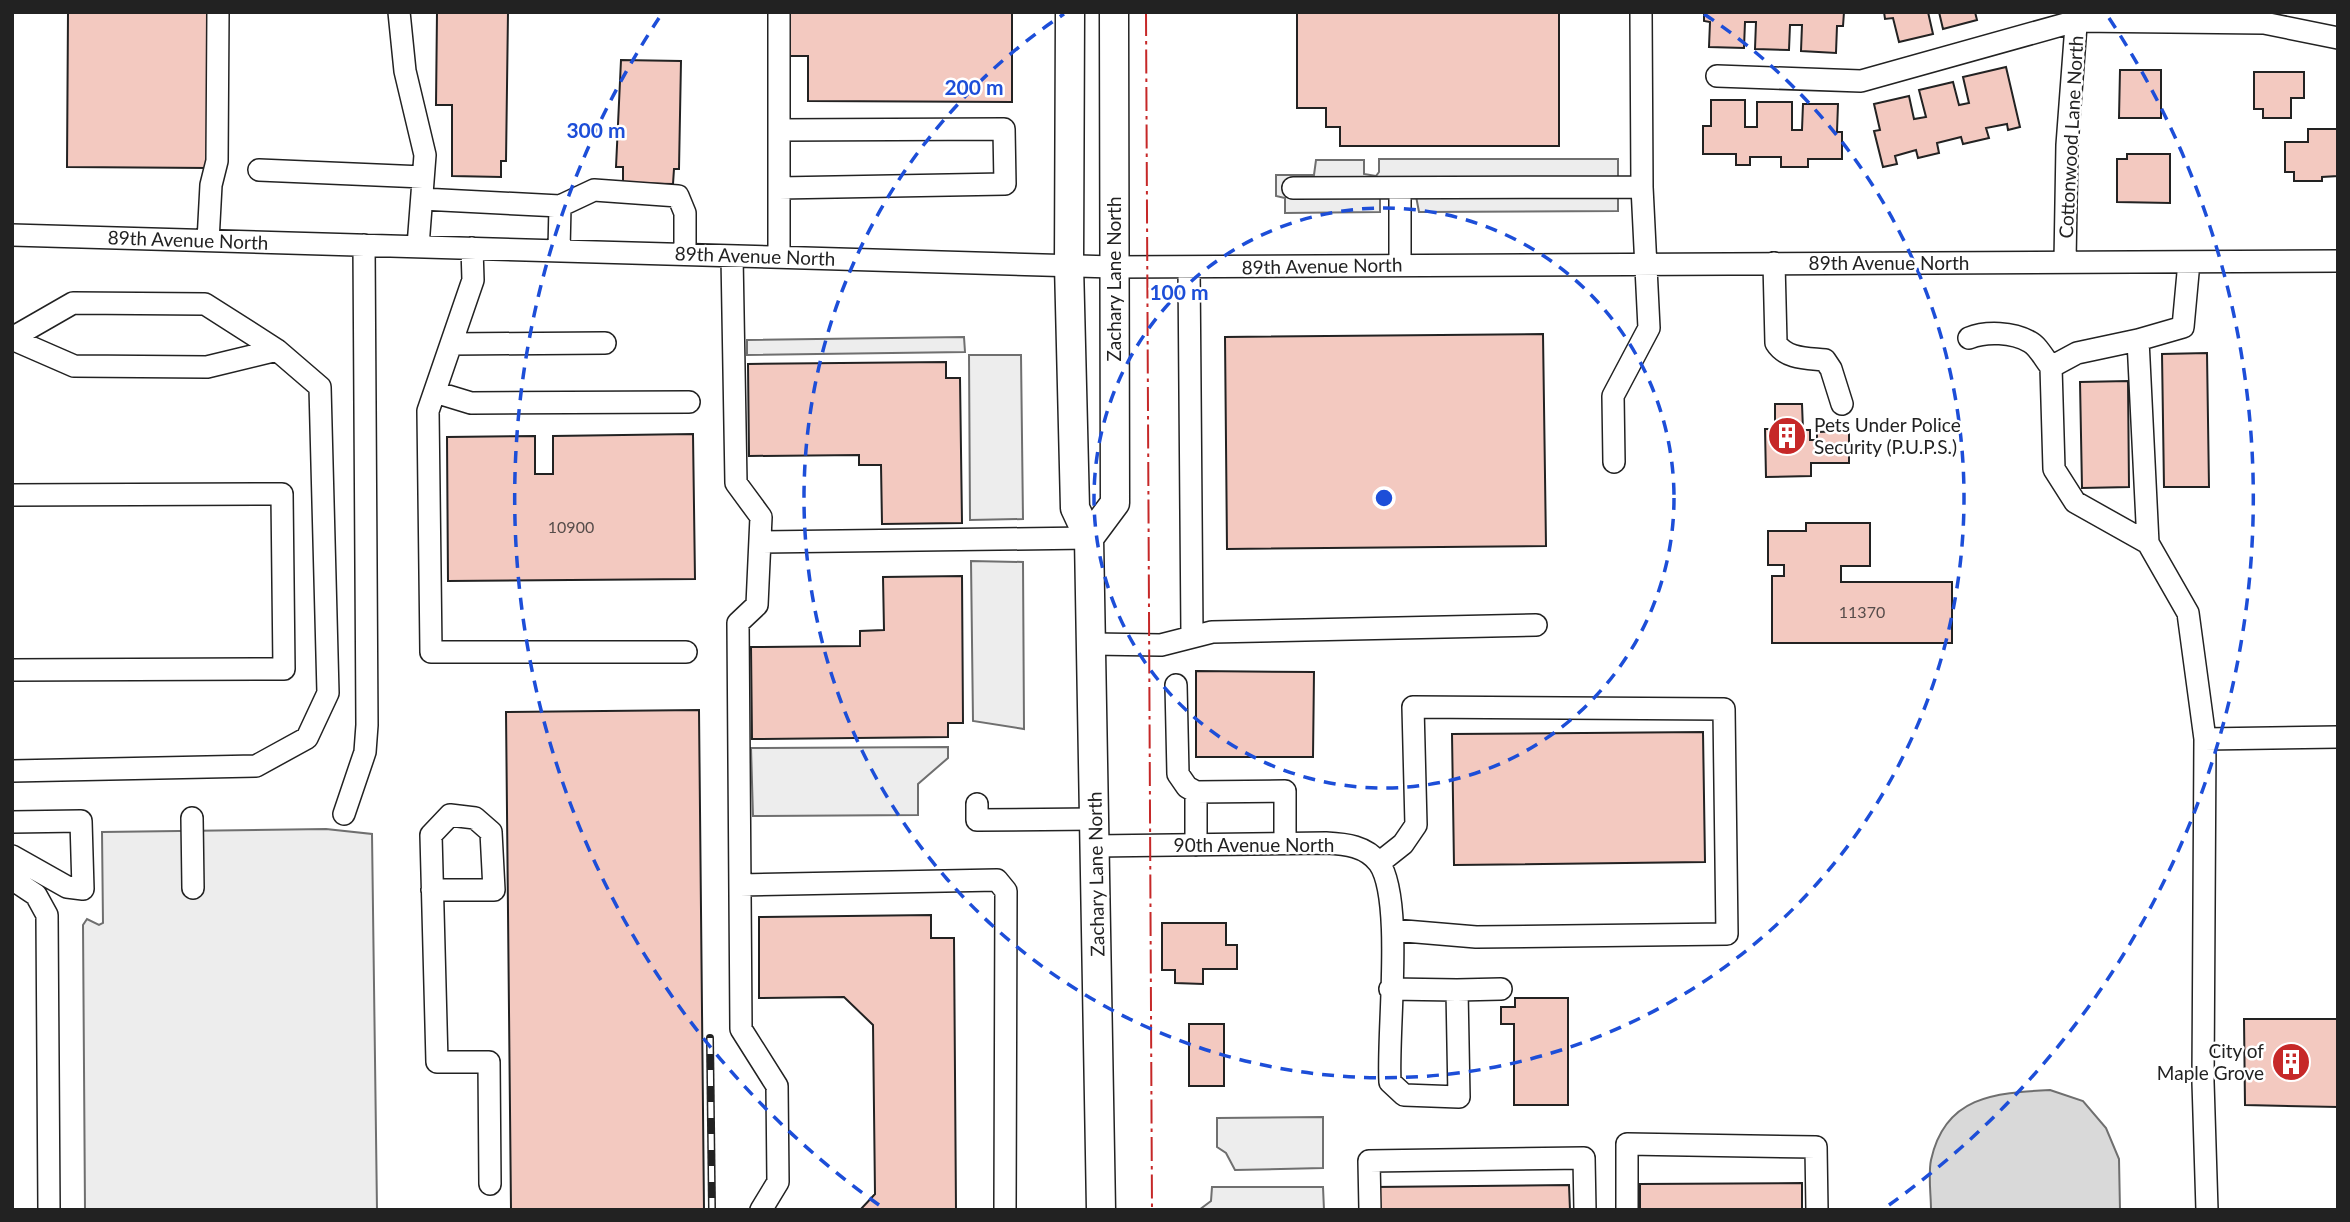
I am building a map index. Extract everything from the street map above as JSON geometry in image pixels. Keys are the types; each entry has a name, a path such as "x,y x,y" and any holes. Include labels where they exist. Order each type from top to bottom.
{"main road":[{"name":"Zachary Lane North","path":"1070,12 1069,265 1074,508 1089,538 1093,644 1101,1210"},
{"name":"Zachary Lane North","path":"1089,538 1115,503 1114,12"}],"street":[{"path":"208,241 211,186 217,161 218,12"},
{"path":"399,12 405,71 423,136 418,246"},
{"path":"779,12 779,257"},
{"path":"1614,462 1613,396 1649,328 1642,187 1641,12"},
{"path":"1717,76 1861,81 2076,17 2264,23 2338,38"},
{"name":"Cottonwood Lane North","path":"2065,262 2067,145 2076,17"},
{"path":"779,130 1004,130 1004,184 779,188"},
{"path":"259,170 560,206 594,190 678,196 685,212 685,254"},
{"path":"1293,188 1642,187"},
{"path":"1399,264 1400,188"},
{"path":"559,250 560,206"},
{"name":"89th Avenue North","path":"12,235 1113,267 2338,261"},
{"path":"344,814 365,752 367,725 364,245"},
{"path":"472,248 473,280 428,411 430,652 685,652"},
{"path":"733,256 736,483 761,517 757,605 737,624 741,1029 777,1086 778,1182 761,1210"},
{"path":"2051,368 2077,353 2183,327 2189,262"},
{"path":"1774,263 1776,343 1781,351 1792,356 1825,360 1831,369 1842,404"},
{"path":"1189,267 1192,635"},
{"path":"12,339 74,303 205,304 277,350 320,387 328,693 307,737 256,766 12,771"},
{"path":"1969,338 1981,333 2011,335 2032,342 2051,368 2054,469 2075,502 2148,543"},
{"path":"12,339 74,366 207,367 277,350"},
{"path":"2138,340 2148,543 2188,613 2205,739 2203,1082 2207,1210"},
{"path":"451,344 605,343"},
{"path":"435,392 471,403 689,402"},
{"path":"12,495 282,494 284,669 12,670"},
{"path":"760,542 1089,538"},
{"path":"1093,644 1161,645 1212,632 1536,625"},
{"path":"1177,685 1178,774 1186,787 1196,792 1285,791 1285,844"},
{"path":"1393,930 1476,937 1727,934 1724,709 1413,707 1416,825 1403,844 1378,863 1390,895 1393,930 1390,1082 1404,1095 1459,1097 1457,990"},
{"path":"2205,739 2338,737"},
{"path":"1196,792 1196,845"},
{"name":"90th Avenue North","path":"977,804 977,820 1196,845 1351,845 1362,849 1378,863"},
{"path":"192,818 193,888"},
{"path":"12,822 81,821 83,889 67,887 12,856"},
{"path":"12,879 36,895 43,905 48,923 49,1210"},
{"path":"740,885 997,880 1006,891 1005,1210"},
{"path":"432,890 437,1062 489,1062 490,1184"},
{"path":"1390,989 1501,989"},
{"path":"1627,1210 1627,1144 1816,1147 1817,1210"},
{"path":"1370,1210 1369,1161 1584,1158 1585,1210"}],"shaded area":[{"path":"1379,159 1618,159 1618,211 1419,212 1416,196 1380,198 1380,212 1285,213 1285,198 1276,196 1276,175 1314,175 1316,160 1364,160 1364,174 1376,176 1379,172"},
{"path":"964,337 965,352 747,355 747,340"},
{"path":"969,355 1021,355 1023,519 970,520"},
{"path":"971,561 1023,562 1024,729 973,721"},
{"path":"948,747 948,758 918,784 918,815 753,816 751,748"},
{"path":"326,829 372,834 377,1210 85,1210 83,925 87,919 99,925 103,923 102,832"},
{"path":"2050,1090 2083,1101 2106,1128 2119,1159 2120,1210 1931,1210 1931,1160 1938,1139 1948,1122 1975,1102 2010,1093"},
{"path":"1323,1117 1323,1168 1235,1170 1226,1153 1217,1147 1217,1118"},
{"path":"1212,1187 1323,1187 1324,1210 1199,1210 1211,1201"}],"building":[{"path":"68,12 210,12 209,168 67,167"},
{"path":"437,12 508,12 506,161 501,161 501,177 452,176 452,105 436,105"},
{"path":"788,12 1012,12 1012,102 808,101 808,56 788,56"},
{"path":"1297,12 1559,12 1559,146 1340,146 1340,127 1326,127 1326,108 1297,108"},
{"path":"1704,12 1844,12 1843,26 1837,26 1836,53 1801,51 1802,25 1790,25 1789,50 1755,49 1756,22 1745,22 1744,48 1709,47 1710,22 1704,21"},
{"path":"1884,12 1928,12 1933,34 1899,42 1893,18 1885,19"},
{"path":"1939,12 1975,12 1977,20 1943,29"},
{"path":"621,60 681,61 679,169 674,169 673,184 623,183 623,167 616,167"},
{"path":"2006,67 2020,127 2008,130 2007,124 1986,128 1989,138 1963,144 1961,137 1937,143 1939,153 1918,158 1916,150 1895,156 1897,164 1883,167 1874,131 1880,130 1874,104 1909,96 1914,119 1926,117 1919,90 1953,82 1959,105 1969,103 1963,77"},
{"path":"2120,70 2161,70 2161,118 2119,118"},
{"path":"2254,72 2304,72 2304,98 2291,98 2291,118 2263,118 2263,109 2254,109"},
{"path":"1711,100 1745,100 1745,127 1757,127 1757,102 1792,102 1792,130 1802,130 1803,104 1838,104 1837,132 1842,132 1842,159 1808,159 1808,167 1781,167 1781,157 1750,157 1750,165 1736,165 1736,154 1703,154 1703,126 1711,126"},
{"path":"2308,129 2338,129 2338,176 2322,177 2322,181 2294,181 2294,172 2285,172 2285,142 2308,142"},
{"path":"2127,154 2170,154 2170,203 2117,202 2117,159 2127,159"},
{"path":"1543,334 1546,546 1227,549 1225,337"},
{"path":"2207,353 2209,487 2164,487 2162,354"},
{"path":"946,362 946,378 960,378 962,523 882,524 881,465 859,465 859,455 749,456 748,364"},
{"path":"2128,381 2129,487 2082,488 2080,382"},
{"name":"Pets Under Police Security (P.U.P.S.)","path":"1775,404 1802,404 1803,430 1810,430 1810,440 1817,440 1817,432 1849,431 1849,463 1811,463 1811,476 1766,477 1765,429 1775,429"},
{"path":"693,434 695,579 448,581 447,437 535,436 535,474 553,474 553,436"},
{"path":"1806,523 1870,523 1870,566 1841,566 1841,582 1952,582 1952,643 1772,643 1772,576 1784,576 1784,565 1768,565 1768,531 1806,531"},
{"path":"962,576 963,723 948,723 948,737 752,739 751,647 860,646 860,631 884,630 883,577"},
{"path":"1196,671 1314,672 1313,757 1196,757"},
{"path":"699,710 704,1210 511,1210 506,712"},
{"path":"1703,732 1705,862 1454,865 1452,734"},
{"path":"931,915 931,938 954,938 956,1210 860,1210 875,1194 873,1025 844,997 759,998 759,917"},
{"path":"1162,923 1226,923 1226,945 1237,945 1237,969 1203,969 1203,984 1175,983 1175,970 1162,970"},
{"path":"1515,998 1568,998 1568,1105 1514,1105 1514,1024 1501,1024 1501,1007 1515,1007"},
{"name":"City of Maple Grove","path":"2244,1019 2338,1019 2338,1107 2245,1105"},
{"path":"1189,1024 1224,1024 1224,1086 1189,1086"},
{"path":"1802,1183 1802,1210 1640,1210 1640,1184"},
{"path":"1569,1185 1570,1210 1374,1210 1374,1187"}],"railway":[{"path":"710,1038 712,1210"}],"power":[{"path":"1146,12 1152,1210"}],"place":[{"name":"Pets Under Police Security (P.U.P.S.)","path":"1787,436"},
{"name":"City of Maple Grove","path":"2291,1062"}]}
